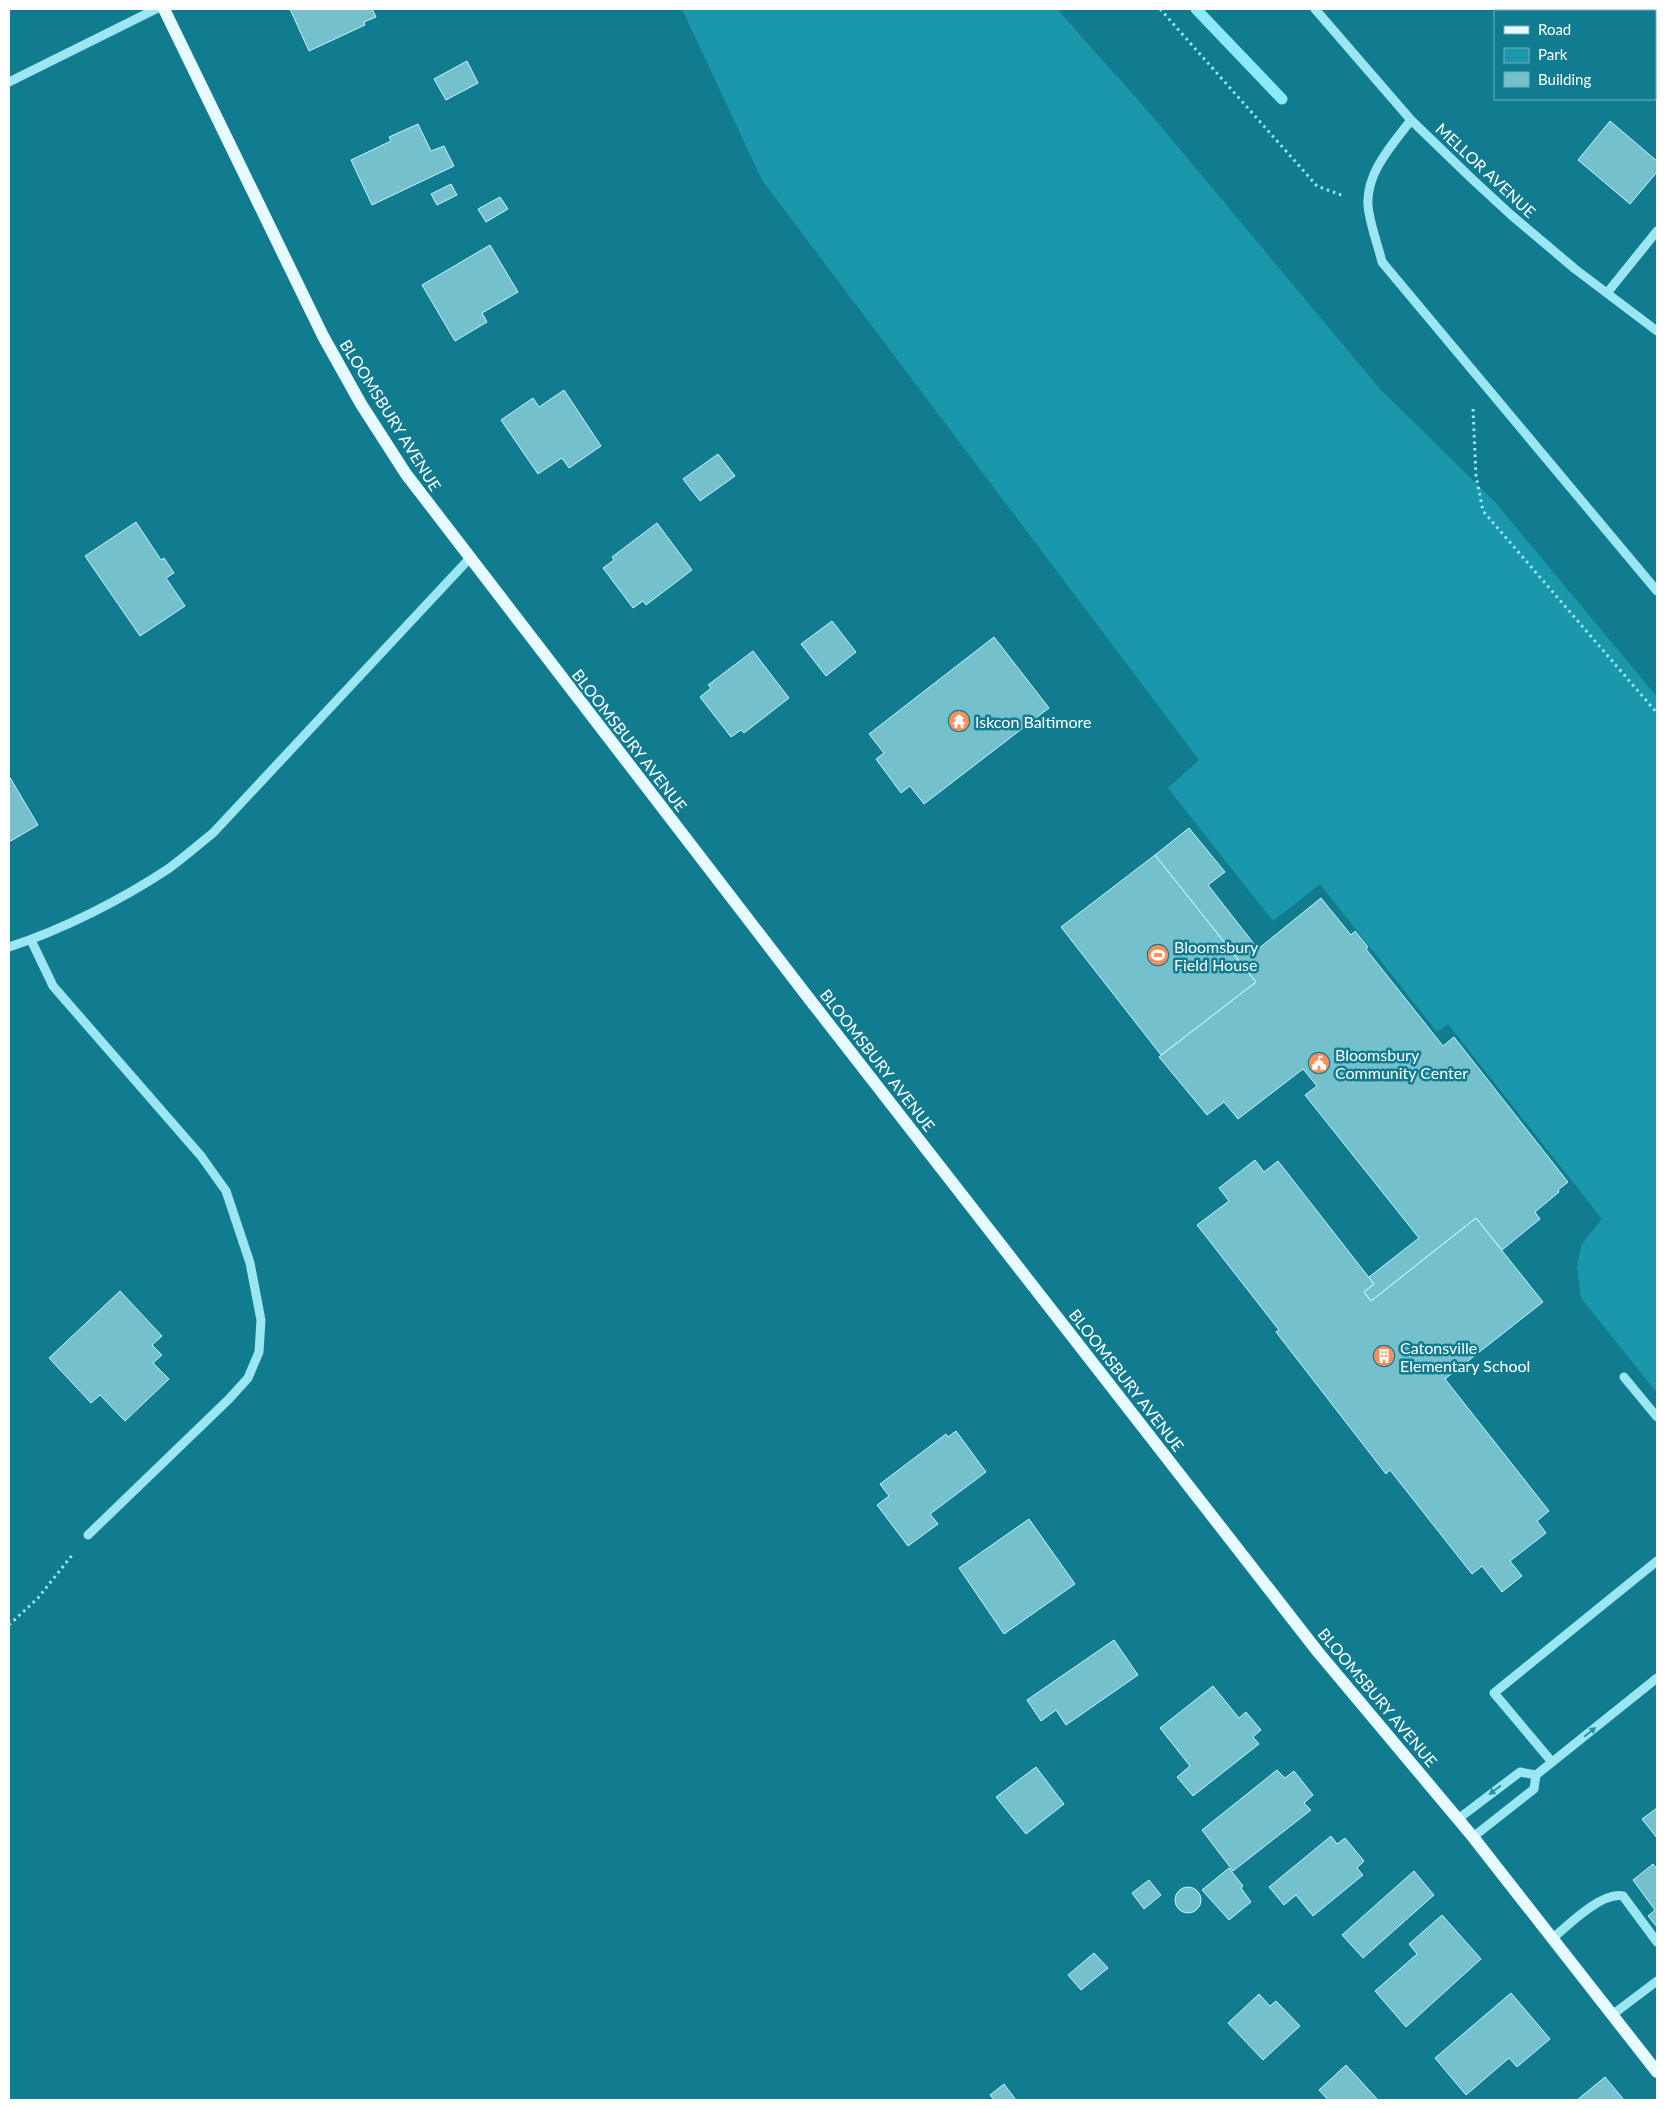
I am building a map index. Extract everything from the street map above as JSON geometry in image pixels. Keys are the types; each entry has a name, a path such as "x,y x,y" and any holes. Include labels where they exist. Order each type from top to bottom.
{"main road":[{"name":"BLOOMSBURY AVENUE","path":"164,9 322,336 361,404 406,474 469,559 1318,1652 1473,1837 1657,2072"}],"street":[{"path":"9,82 156,9"},
{"name":"MELLOR AVENUE","path":"1315,9 1411,120 1510,214 1575,269 1657,331"},
{"path":"1411,120 1386,153 1372,180 1368,205 1382,262 1657,591"},
{"path":"1607,293 1657,231"},
{"path":"9,947 31,940 123,896 168,868 214,833 469,559"},
{"path":"31,940 53,986 201,1156 226,1191 250,1263 261,1320 260,1352 248,1378 230,1399 88,1535"},
{"path":"1624,1377 1657,1417"},
{"path":"1552,1762 1494,1693 1657,1561"},
{"path":"1458,1819 1520,1772 1536,1774 1657,1678"},
{"path":"1473,1837 1534,1789 1536,1774"},
{"path":"1552,1939 1579,1916 1606,1897 1617,1895 1623,1896 1657,1942"},
{"path":"1612,2016 1657,1981"}],"path":[{"path":"1160,9 1317,186 1368,205"},
{"path":"1472,370 1476,476 1483,511 1657,713"},
{"path":"9,1625 38,1598 88,1535"}],"green space":[{"path":"682,9 1057,9 1153,117 1380,389 1495,502 1657,697 1657,1393 1581,1298 1577,1268 1579,1255 1582,1244 1602,1219 1448,1024 1437,1032 1320,884 1273,921 1168,788 1199,760 762,180"}],"building":[{"path":"290,9 372,9 376,17 364,22 365,25 309,51"},
{"path":"467,61 478,83 446,100 434,79"},
{"path":"1610,121 1657,161 1657,172 1630,204 1578,160"},
{"path":"418,124 431,151 444,146 454,166 372,205 351,160 391,141 389,137"},
{"path":"451,184 457,195 437,205 431,194"},
{"path":"500,197 508,209 486,222 478,209"},
{"path":"490,245 518,292 482,313 487,322 455,341 422,285"},
{"path":"564,390 601,446 569,468 562,458 538,474 501,420 533,398 539,407"},
{"path":"718,454 735,476 700,501 683,479"},
{"path":"136,522 161,560 164,558 174,573 166,578 185,606 140,636 85,556"},
{"path":"657,523 692,570 646,605 643,601 633,608 603,568 614,560 612,557"},
{"path":"832,621 856,652 826,676 801,644"},
{"name":"Iskcon Baltimore","path":"994,637 1049,708 924,804 910,786 901,793 876,759 884,753 869,734"},
{"path":"753,651 789,698 744,733 741,730 731,737 700,697 711,688 708,685"},
{"path":"9,776 38,825 9,842"},
{"name":"Bloomsbury Community Center","path":"1189,828 1225,872 1208,885 1258,949 1321,898 1351,935 1355,931 1368,947 1366,949 1443,1046 1454,1037 1568,1182 1535,1212 1540,1219 1502,1250 1476,1218 1371,1301 1364,1292 1374,1284 1369,1277 1419,1238 1305,1095 1317,1086 1303,1069 1238,1119 1224,1102 1207,1115 1159,1057 1256,982 1155,855"},
{"name":"Bloomsbury Field House","path":"1155,855 1256,982 1161,1055 1061,927"},
{"name":"Catonsville Elementary School","path":"1255,1160 1264,1172 1278,1161 1374,1284 1364,1292 1371,1301 1476,1218 1543,1302 1445,1379 1549,1511 1537,1521 1546,1533 1510,1561 1522,1576 1502,1592 1482,1566 1472,1574 1390,1470 1386,1474 1276,1332 1279,1330 1197,1225 1229,1201 1219,1188"},
{"path":"120,1291 162,1336 152,1345 162,1355 153,1363 169,1379 125,1421 100,1395 91,1403 49,1358"},
{"path":"956,1431 986,1472 930,1514 938,1524 908,1546 877,1505 889,1496 880,1484 946,1434 948,1437"},
{"path":"1029,1519 1075,1584 1004,1634 959,1568"},
{"path":"1114,1640 1138,1675 1066,1725 1056,1710 1041,1721 1027,1700"},
{"path":"1213,1686 1239,1718 1246,1712 1261,1730 1253,1737 1259,1744 1193,1796 1177,1777 1190,1766 1160,1728"},
{"path":"1036,1767 1064,1804 1026,1834 996,1797"},
{"path":"1277,1770 1285,1778 1294,1771 1313,1795 1304,1803 1311,1810 1233,1871 1202,1830"},
{"path":"1657,1808 1657,1838 1642,1819"},
{"path":"1331,1836 1337,1844 1345,1838 1364,1861 1357,1868 1363,1875 1313,1916 1296,1895 1284,1905 1269,1887"},
{"path":"1653,1864 1657,1869 1657,1927 1648,1916 1655,1910 1633,1880"},
{"path":"1229,1868 1243,1886 1241,1888 1251,1902 1229,1920 1202,1890"},
{"path":"1414,1871 1434,1895 1363,1958 1342,1935"},
{"path":"1149,1880 1161,1895 1144,1909 1132,1893"},
{"path":"1188,1887 1197,1891 1201,1900 1197,1909 1188,1913 1179,1909 1175,1900 1179,1891"},
{"path":"1442,1915 1481,1959 1406,2027 1375,1991 1417,1954 1409,1944"},
{"path":"1094,1953 1108,1968 1081,1990 1068,1975"},
{"path":"1511,1993 1550,2039 1517,2067 1509,2058 1466,2095 1435,2058"},
{"path":"1259,1994 1270,2006 1276,2001 1300,2026 1263,2060 1228,2023"},
{"path":"1346,2065 1378,2100 1328,2100 1319,2090"},
{"path":"1605,2077 1624,2100 1577,2100"},
{"path":"1004,2084 1016,2100 994,2100 990,2095"}],"waterway":[{"path":"1196,9 1282,99"}],"place":[{"name":"Iskcon Baltimore","path":"959,721"},
{"name":"Bloomsbury Field House","path":"1158,955"},
{"name":"Bloomsbury Community Center","path":"1319,1063"},
{"name":"Catonsville Elementary School","path":"1384,1356"}]}
